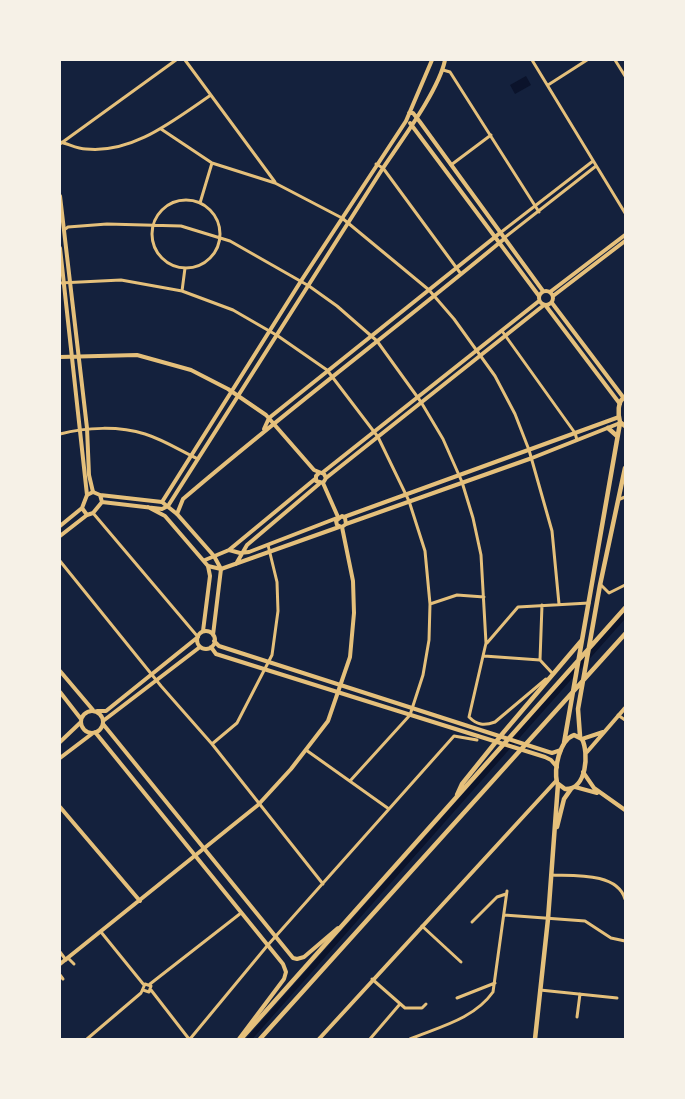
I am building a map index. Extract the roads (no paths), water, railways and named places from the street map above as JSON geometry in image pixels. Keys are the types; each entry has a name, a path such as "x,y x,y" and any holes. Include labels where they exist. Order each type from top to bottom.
{"main road":[{"path":"535,1039 548,919 557,767 564,743 584,638 622,422 620,404 624,397"},
{"path":"608,428 618,438"},
{"path":"554,841 564,799 583,772 587,752 581,737 578,715 600,585 622,498 625,468"},
{"path":"590,603 593,608 592,629"},
{"path":"240,1039 625,608"},
{"path":"260,1039 625,634"},
{"path":"454,800 462,784 584,638"},
{"path":"564,743 570,737 581,737"},
{"path":"557,782 565,789 573,788"}],"street":[{"path":"61,143 176,60"},
{"path":"185,60 275,183"},
{"path":"162,502 301,281 406,121 432,60"},
{"path":"102,502 162,508 168,506 177,495 198,458 278,336 348,222 412,124 443,70 445,60"},
{"path":"532,60 625,213"},
{"path":"548,84 587,60"},
{"path":"615,61 625,76"},
{"path":"443,70 450,72 539,212"},
{"path":"61,143 96,150 139,140 161,129 211,95"},
{"path":"409,113 415,118 451,165 543,291 551,294"},
{"path":"406,121 412,124 498,244 620,404"},
{"path":"161,129 212,163 275,183 342,218 434,295 482,355 515,414 532,458 552,531 560,604"},
{"path":"451,165 491,135"},
{"path":"264,430 269,418 327,370 534,205 593,161"},
{"path":"200,203 212,163"},
{"path":"376,164 383,168 461,274"},
{"path":"177,514 183,499 264,430 333,378 596,166"},
{"path":"60,196 87,428 89,475 93,492"},
{"path":"181,200 200,203 210,209 217,218 220,238 217,250 211,258 195,267 175,266 159,255 152,236 153,224 163,209 171,203 181,200"},
{"path":"60,234 68,227 107,224 153,224 181,226 230,241 301,281 371,335 417,396 443,439 462,482 481,555 486,643 469,717 474,722 486,725 495,722 554,673 540,660 484,656"},
{"path":"551,294 625,234"},
{"path":"551,294 625,241"},
{"path":"60,248 62,284 87,495 82,508 60,526"},
{"path":"182,291 185,268"},
{"path":"62,284 121,280 182,291 233,310 271,331 327,370 378,437 409,501 425,551 430,604 429,640 423,675 410,715 350,781"},
{"path":"205,560 229,550 318,475 502,331 539,299 543,291"},
{"path":"551,294 552,303 624,397"},
{"path":"236,564 240,553 326,478 506,336 545,306 552,303"},
{"path":"502,331 575,433 577,440"},
{"path":"60,357 138,355 191,370 232,392 269,418 314,470 337,518 336,523 342,526"},
{"path":"229,550 240,553 268,545 337,518 575,433 622,422"},
{"path":"208,566 221,569 236,564 532,458 622,422"},
{"path":"60,434 79,428 87,428 146,434 198,458"},
{"path":"318,475 326,478"},
{"path":"87,495 93,492 100,495 162,502 177,514 214,556 221,569 213,635 214,641 219,646 537,748 554,753 561,750"},
{"path":"100,495 102,502"},
{"path":"177,495 183,499"},
{"path":"60,536 87,515 93,514 102,502"},
{"path":"60,742 81,720 85,713 106,711 203,631 210,576 208,566 205,560 165,516 148,507"},
{"path":"82,508 87,515"},
{"path":"93,514 198,637 200,646"},
{"path":"60,964 258,804 306,750 328,721 340,691 350,657 354,613 353,582 342,526 344,517"},
{"path":"212,744 237,722 269,662 278,612 277,582 268,545"},
{"path":"60,561 151,674 212,744 323,884"},
{"path":"600,585 609,593 625,585"},
{"path":"430,604 457,595 484,597"},
{"path":"486,643 514,609 542,605 590,603"},
{"path":"540,660 542,605"},
{"path":"203,631 213,635"},
{"path":"211,647 214,641"},
{"path":"60,758 100,729 103,722 200,646 211,647 216,654 340,691 477,738 549,759 557,767"},
{"path":"60,671 95,711 275,937 294,958 300,959 345,922"},
{"path":"60,692 81,720 86,731 94,732 283,964 286,972 274,993 240,1039"},
{"path":"587,752 625,708"},
{"path":"618,715 625,720"},
{"path":"581,737 603,732"},
{"path":"101,932 189,1039 267,946 454,736 477,738"},
{"path":"306,750 389,809"},
{"path":"583,772 601,794 625,810"},
{"path":"319,1039 421,925 557,782"},
{"path":"573,788 601,794"},
{"path":"60,806 140,901"},
{"path":"551,875 589,877 607,881 619,889 625,899"},
{"path":"410,1039 474,1012 489,998 496,983 507,892 497,897 472,922"},
{"path":"87,1039 241,913"},
{"path":"504,915 585,921 610,938 625,941"},
{"path":"421,925 460,962"},
{"path":"60,952 74,964"},
{"path":"372,979 400,1004 410,1008 422,1008 426,1004"},
{"path":"457,998 496,983"},
{"path":"540,990 618,998"},
{"path":"577,1017 580,994"},
{"path":"370,1039 400,1004"}],"water":[{"path":"526,76 531,85 515,94 510,85"}],"waterway":[{"path":"249,1039 625,615"}]}
